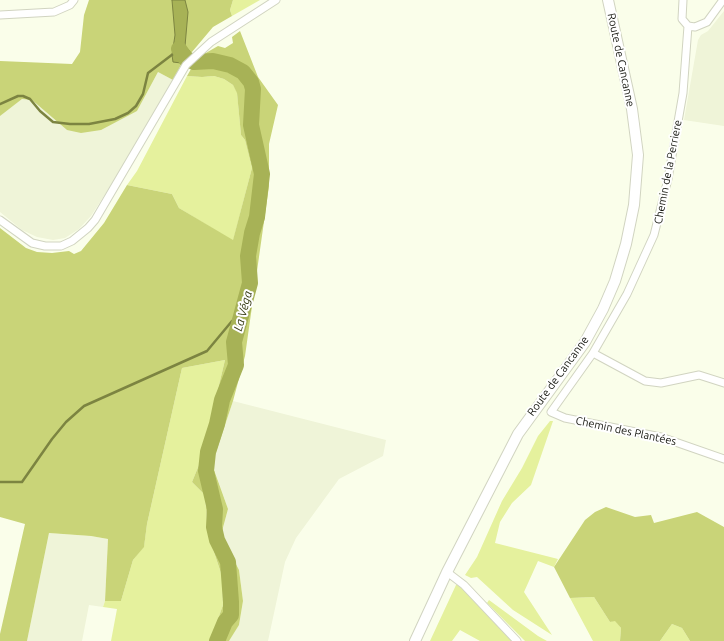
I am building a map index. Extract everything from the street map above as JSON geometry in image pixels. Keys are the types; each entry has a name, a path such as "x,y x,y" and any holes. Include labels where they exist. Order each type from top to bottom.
{"main road":[{"name":"Route de Cancanne","path":"415,641 447,572 518,434 585,342 603,309 615,281 626,244 634,205 638,156 632,109 608,0"}],"street":[{"path":"0,15 54,12 70,5 74,0"},
{"path":"0,220 26,240 44,246 60,246 72,241 95,220 186,65 211,42 276,0"},
{"path":"683,0 682,19 688,26 698,27 705,23 723,0"},
{"name":"Chemin de la Perriere","path":"551,412 593,353 637,276 658,223 668,180 684,86 688,26"},
{"path":"593,353 645,381 661,383 699,375 724,383"},
{"name":"Chemin des Plantées","path":"551,412 565,418 661,437 724,459"},
{"path":"447,572 464,585 517,641"}],"shaded area":[{"path":"89,0 233,0 230,10 232,16 213,27 181,65 173,80 158,72 137,111 101,130 81,133 67,130 32,100 22,99 0,116 0,61 72,64 80,52 84,15"},
{"path":"172,0 185,0 188,12 185,46 192,54 181,63 173,62 172,55 175,35"},
{"path":"233,0 260,0 232,16 230,10"},
{"path":"724,11 724,126 684,120 698,40 701,35 708,31"},
{"path":"240,31 258,77 278,105 269,144 269,186 245,356 233,401 214,458 213,467 228,509 221,535 239,570 243,601 239,625 229,641 210,641 223,605 222,576 208,534 205,495 192,482 201,460 225,360 182,368 147,524 144,547 133,560 121,601 105,601 108,539 91,536 49,533 27,641 0,641 0,634 25,524 0,517 0,228 26,248 37,252 52,253 69,251 74,254 81,251 104,223 127,185 172,194 179,208 233,240 252,168 245,140 241,135 237,93 233,85 224,79 214,76 187,76 195,62 204,54 218,46 225,48 233,43 232,37"},
{"path":"158,72 173,80 138,143 91,216 79,229 65,238 53,240 37,237 22,230 0,212 0,116 4,112 22,99 32,100 67,130 137,111"},
{"path":"187,76 214,76 224,79 233,85 237,92 241,135 245,140 252,168 233,241 179,208 172,194 127,185 137,171"},
{"path":"225,360 201,460 192,482 205,495 208,534 222,576 223,605 210,641 111,641 117,609 103,607 105,601 121,601 133,560 144,546 147,524 182,368"},
{"path":"233,401 386,440 383,456 339,479 296,538 285,562 268,641 229,641 239,625 243,601 239,570 221,535 228,509 213,466 214,458"},
{"path":"550,421 553,421 531,485 512,503 500,522 495,543 558,559 554,567 538,561 524,592 552,635 513,610 477,577 471,578 465,575 477,557 502,501 522,468 538,436"},
{"path":"606,507 635,517 651,515 654,523 697,512 724,527 724,641 690,641 682,628 672,624 660,641 620,641 621,628 615,621 610,622 594,597 570,598 554,567 585,520 595,512"},
{"path":"49,533 91,536 108,539 105,601 103,607 89,605 82,641 27,641"},
{"path":"459,584 512,641 480,641 460,630 452,641 430,641 456,585"},
{"path":"594,597 610,622 615,620 621,628 620,641 593,641 570,598"},
{"path":"489,600 547,641 525,641 487,603"},
{"path":"672,624 682,628 690,641 660,641"}],"waterway":[{"name":"La Véga","path":"179,49 186,59 194,62 213,61 230,65 243,72 251,82 253,89 251,125 262,174 257,217 252,233 248,256 250,283 234,342 236,365 222,400 217,424 208,452 206,471 215,509 214,527 217,540 228,562 231,602 231,615 225,622 217,641"},
{"path":"0,104 18,96 23,96 30,99 40,111 53,122 89,124 115,119 128,113 136,106 143,94 148,73 173,54"},
{"path":"0,482 22,482 52,439 66,422 84,406 207,351 232,321 242,315"}]}
